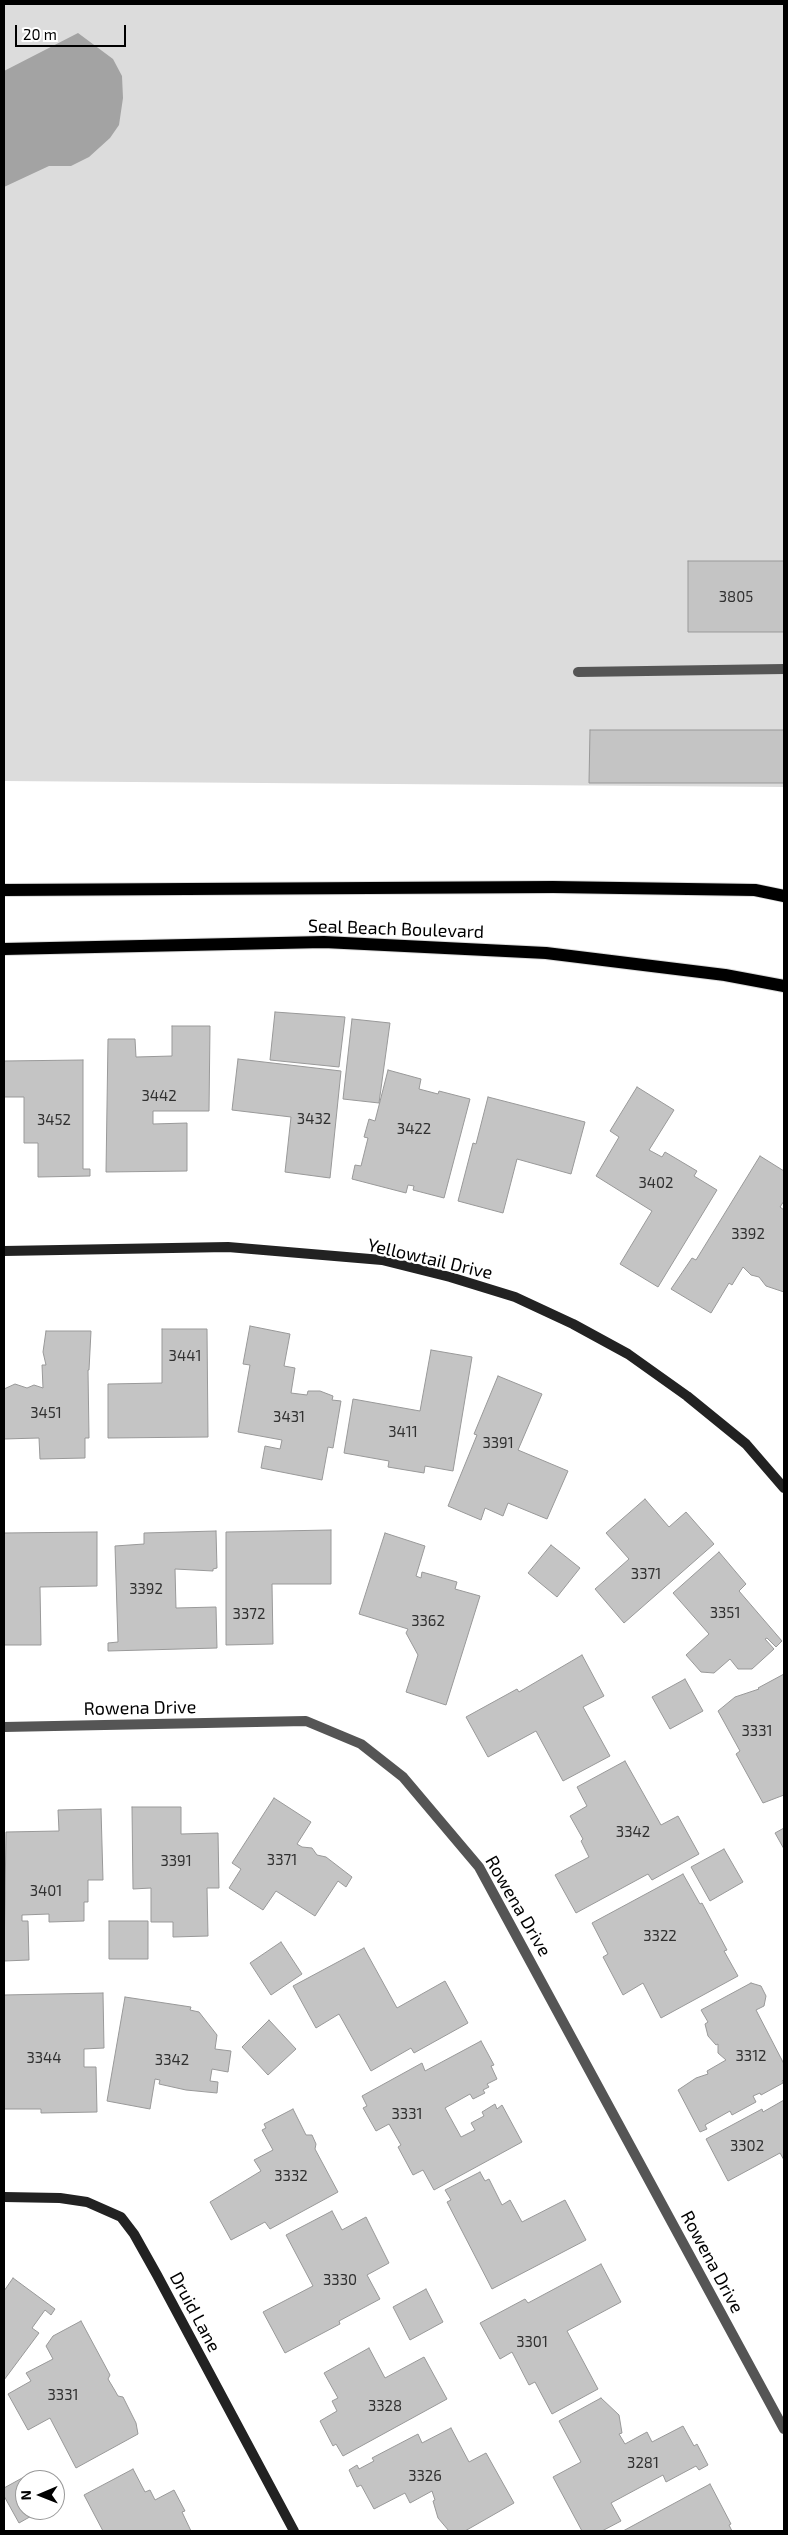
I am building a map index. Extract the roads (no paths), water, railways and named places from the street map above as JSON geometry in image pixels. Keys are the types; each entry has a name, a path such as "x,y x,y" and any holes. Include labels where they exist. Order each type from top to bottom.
{"main road":[{"path":"4,890 553,887 755,890 784,896"},
{"name":"Seal Beach Boulevard","path":"4,949 324,942 546,953 725,975 784,986"}],"street":[{"path":"578,672 784,669"},
{"name":"Yellowtail Drive","path":"4,1251 228,1247 382,1260 515,1297 573,1324 628,1354 687,1396 746,1444 784,1488"},
{"name":"Rowena Drive","path":"4,1726 306,1721 360,1744 403,1777 479,1867 784,2429"},
{"name":"Druid Lane","path":"4,2197 60,2198 87,2202 121,2217 134,2234 157,2275 294,2531"}]}
